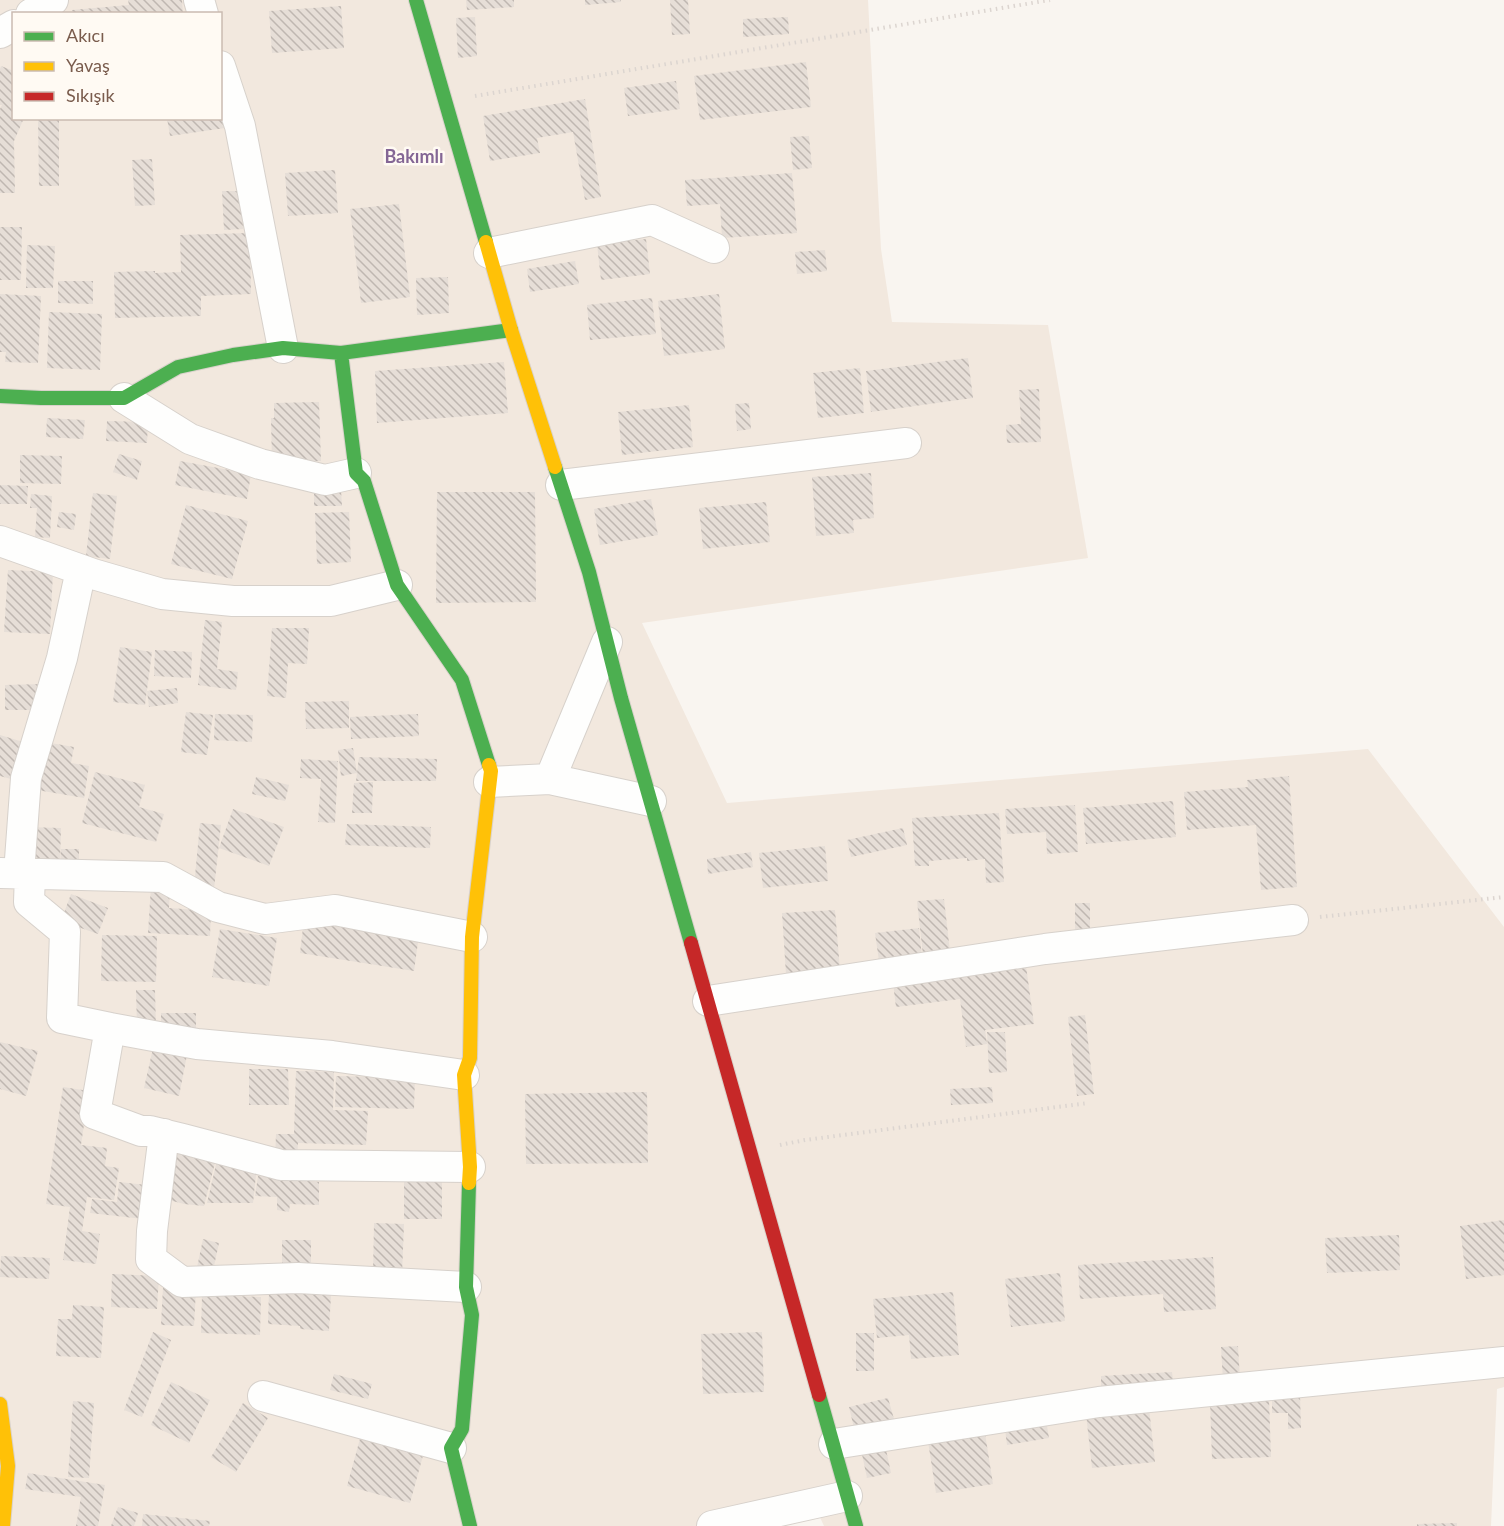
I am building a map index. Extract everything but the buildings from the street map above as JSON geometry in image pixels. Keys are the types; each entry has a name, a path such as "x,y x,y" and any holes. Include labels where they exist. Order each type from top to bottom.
{"street":[{"path":"35,12 53,0"},
{"path":"416,0 511,330 589,572 651,801 856,1526"},
{"path":"222,72 240,126 283,348"},
{"path":"489,253 652,220 714,248"},
{"path":"0,396 124,398 178,367 233,355 283,348 341,353 511,330"},
{"path":"341,353 356,473 364,481 397,585 462,680 491,771 472,937 470,1058 464,1075 470,1167 466,1287 472,1315 462,1429 451,1448 470,1526"},
{"path":"124,398 190,439 260,464 325,480 356,473"},
{"path":"561,485 906,443"},
{"path":"0,542 81,570 162,594 233,601 332,601 397,585"},
{"path":"81,570 62,658 26,778 16,873 29,902 65,932 62,1018 198,1044 332,1056 464,1075"},
{"path":"550,779 607,642"},
{"path":"489,782 550,779 651,801"},
{"path":"16,873 163,877 218,907 266,919 335,910 472,937"},
{"path":"708,1001 1045,950 1293,920"},
{"path":"110,1028 95,1114 141,1131 164,1134 281,1166 470,1167"},
{"path":"164,1134 151,1259 182,1282 298,1278 466,1287"},
{"path":"834,1444 1099,1402 1504,1362"},
{"path":"263,1396 451,1448"},
{"path":"0,1404 8,1466 3,1526"},
{"path":"712,1526 848,1496"}],"path":[{"path":"445,101 1050,0"},
{"path":"1293,920 1504,897"},
{"path":"750,1151 805,1140 1088,1103"}],"shaded area":[{"path":"0,0 868,0 881,249 892,322 1048,325 1088,558 642,623 727,803 1368,749 1504,927 1504,1387 1497,1389 1491,1526 824,1526 817,1511 754,1526 0,1526"}],"traffic: fast":[{"path":"416,0 486,242"},
{"path":"0,396 124,398 178,367 233,355 283,348 341,353 511,330"},
{"path":"341,353 356,473 364,481 397,585 462,680 489,765"},
{"path":"555,467 589,572 621,698 691,943"},
{"path":"469,1183 466,1287 472,1315 462,1429 451,1448 470,1526"},
{"path":"819,1395 856,1526"}],"traffic: slow":[{"path":"486,242 511,330 555,467"},
{"path":"469,1183 464,1075 470,1058 472,937 491,771 489,765"},
{"path":"0,1404 8,1466 3,1526"}],"traffic: jam":[{"path":"691,943 819,1395"}],"district":[{"name":"Bakımlı","path":"414,156"}]}
